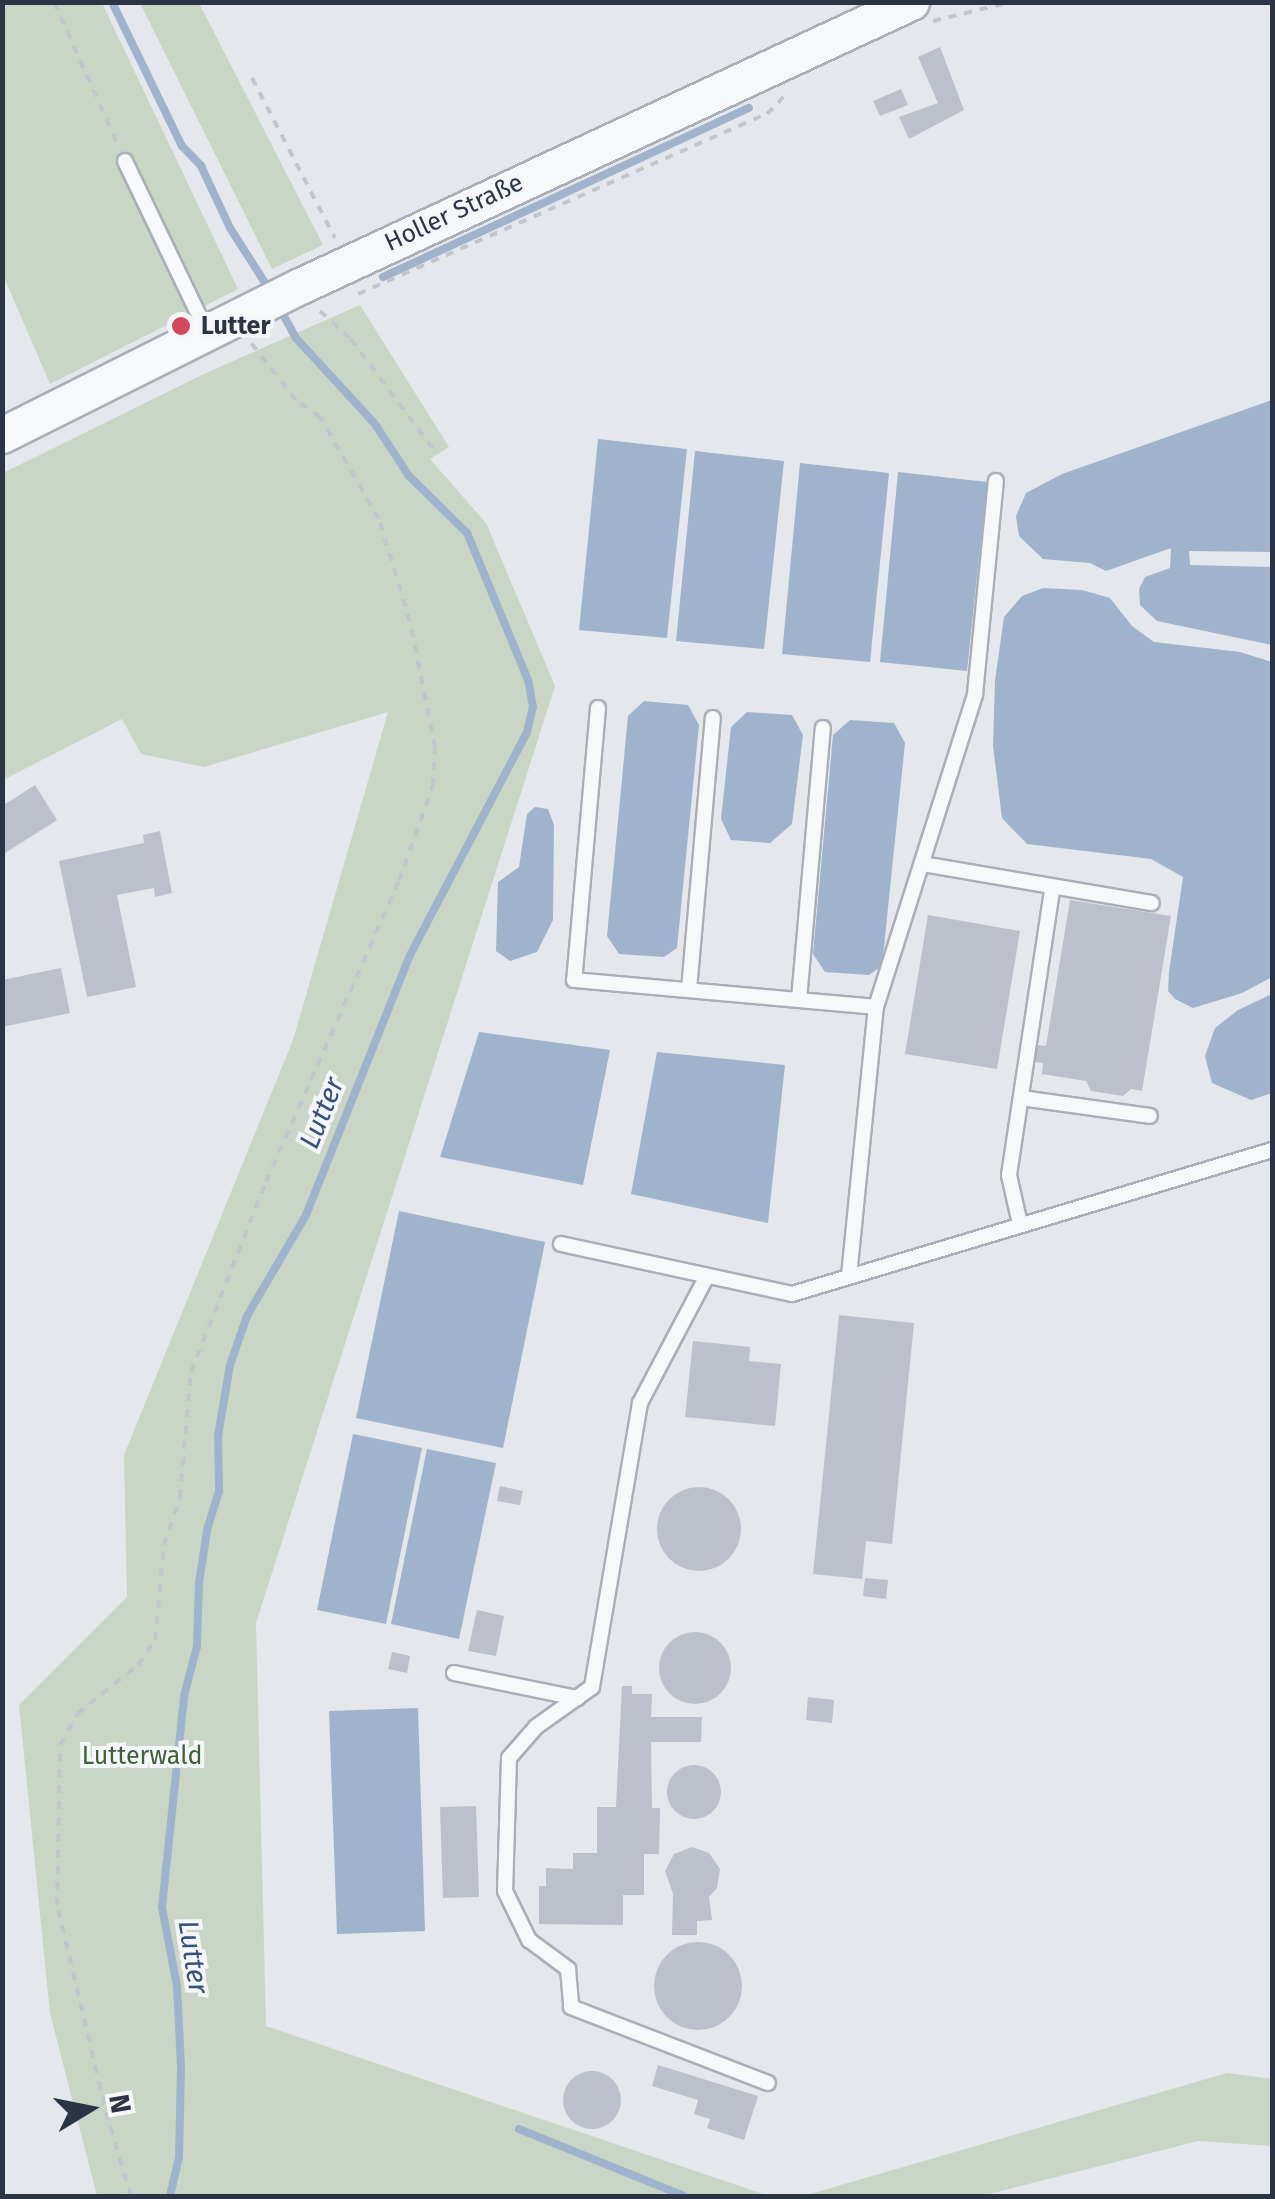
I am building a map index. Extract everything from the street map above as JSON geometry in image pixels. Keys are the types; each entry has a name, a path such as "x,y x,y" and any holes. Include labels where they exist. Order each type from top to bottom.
{"street":[{"name":"Holler Straße","path":"2,435 206,331 250,326 313,301 347,280 916,15"}],"lane":[{"path":"125,162 206,331"},
{"path":"849,1276 876,1007 975,694 996,481"},
{"path":"598,708 574,980 876,1007"},
{"path":"689,990 713,718"},
{"path":"799,1000 823,728"},
{"path":"923,864 1052,889 1152,902"},
{"path":"1020,1224 1009,1175 1052,889"},
{"path":"1020,1098 1150,1116"},
{"path":"561,1244 792,1294 1272,1150"},
{"path":"707,1276 640,1403 592,1688 536,1728 510,1758 505,1891 529,1940 568,1969 571,2008 768,2083"},
{"path":"454,1673 577,1698"}],"path":[{"path":"54,2 125,162"},
{"path":"960,2 964,13"},
{"path":"916,15 964,13 1011,2"},
{"path":"252,78 347,280 387,284 766,114 796,84"},
{"path":"313,301 351,340 437,454"},
{"path":"131,2196 108,2120 56,1905 60,1745 77,1714 138,1665 155,1640 164,1545 180,1497 191,1372 266,1182 399,881 434,786 434,747 410,622 380,518 320,416 296,400 250,326"}],"green space":[{"path":"2,3 102,3 238,289 50,384 3,275"},
{"path":"140,3 199,3 323,245 272,269"},
{"name":"Lutterwald","path":"360,305 449,447 430,459 486,523 555,686 256,1623 266,2026 769,2196 97,2196 50,2013 19,1705 127,1597 124,1455 293,1040 388,712 204,767 141,754 122,719 3,780 3,473 206,373"},
{"path":"1227,2073 1272,2079 1272,2146 1198,2141 982,2196 803,2196"}],"water":[{"path":"1272,400 1272,552 1189,551 1190,565 1272,567 1272,645 1157,621 1140,605 1139,589 1145,577 1170,568 1171,548 1106,571 1090,563 1043,559 1019,536 1016,516 1026,493 1062,474"},
{"path":"598,439 687,449 667,638 579,630"},
{"path":"695,451 784,461 764,649 676,641"},
{"path":"800,463 889,473 870,662 782,654"},
{"path":"898,472 987,482 967,671 880,662"},
{"path":"1043,588 1082,590 1110,598 1132,626 1154,642 1240,652 1272,662 1272,977 1242,993 1193,1008 1175,999 1168,991 1169,972 1183,877 1151,859 1027,844 1002,818 993,746 995,680 1004,617 1022,596"},
{"path":"644,701 688,705 699,725 677,948 664,957 619,954 607,936 628,716"},
{"path":"747,712 792,715 803,735 792,824 770,843 731,840 721,819 731,727"},
{"path":"850,720 894,723 905,743 882,966 869,975 825,972 813,954 833,735"},
{"path":"535,807 548,809 554,825 553,920 537,952 510,961 496,951 498,882 519,867 527,814"},
{"path":"1272,994 1272,1093 1251,1100 1212,1083 1205,1056 1215,1028 1238,1010"},
{"path":"479,1032 610,1050 583,1185 440,1157"},
{"path":"657,1052 785,1065 768,1223 631,1194"},
{"path":"399,1211 545,1242 503,1448 356,1418"},
{"path":"353,1434 422,1448 386,1624 317,1610"},
{"path":"427,1449 496,1463 459,1639 391,1624"},
{"path":"418,1708 425,1931 337,1934 329,1711"}],"building":[{"path":"940,47 964,110 909,139 899,117 938,103 918,57"},
{"path":"901,89 908,105 880,116 873,101"},
{"path":"35,785 57,820 2,855 2,806"},
{"path":"160,831 172,893 155,897 154,888 117,895 136,987 87,997 59,861 144,843 143,835"},
{"path":"1070,900 1171,916 1142,1091 1131,1089 1123,1096 1091,1091 1086,1081 1042,1074 1043,1063 1035,1062 1037,1045 1046,1046"},
{"path":"928,915 1020,931 997,1069 905,1054"},
{"path":"61,968 70,1013 2,1027 2,980"},
{"path":"839,1315 914,1323 892,1544 866,1541 862,1579 813,1574"},
{"path":"693,1341 750,1347 749,1361 781,1364 775,1426 685,1417"},
{"path":"500,1486 523,1491 520,1505 497,1501"},
{"path":"699,1487 715,1490 729,1499 738,1513 738,1545 729,1559 715,1568 699,1571 683,1568 669,1559 660,1545 657,1529 660,1513 669,1499 683,1490"},
{"path":"865,1578 888,1580 886,1599 863,1596"},
{"path":"477,1610 504,1616 496,1656 468,1651"},
{"path":"695,1632 720,1643 731,1668 720,1693 695,1704 670,1693 659,1668 670,1643"},
{"path":"392,1652 410,1656 407,1673 388,1669"},
{"path":"622,1686 632,1686 632,1694 652,1694 651,1717 702,1717 701,1742 651,1742 652,1808 660,1808 659,1854 644,1854 644,1895 623,1895 623,1925 539,1924 539,1886 546,1886 546,1868 573,1869 573,1853 597,1853 597,1807 616,1807"},
{"path":"808,1697 834,1700 832,1723 806,1720"},
{"path":"694,1765 713,1773 721,1792 713,1811 694,1819 675,1811 667,1792 675,1773"},
{"path":"476,1806 479,1897 443,1898 440,1807"},
{"path":"692,1847 709,1853 720,1869 717,1888 709,1897 712,1920 697,1921 697,1935 672,1935 673,1894 665,1871 674,1854"},
{"path":"698,1942 729,1955 742,1986 729,2017 698,2030 667,2017 654,1986 667,1955"},
{"path":"658,2065 758,2096 744,2140 707,2128 710,2119 694,2114 698,2100 652,2086"},
{"path":"592,2071 613,2079 621,2100 613,2121 592,2129 571,2121 563,2100 571,2079"}],"waterway":[{"name":"Lutter","path":"112,2 182,146 201,166 230,228 269,289"},
{"path":"383,277 749,108"},
{"name":"Lutter","path":"170,2196 179,2157 181,2066 177,1986 162,1907 184,1696 197,1646 199,1583 207,1530 219,1491 218,1436 230,1365 247,1316 306,1215 409,957 527,732 533,707 528,680 467,533 409,476 375,424 296,338 278,306"},
{"path":"519,2129 684,2196"}],"place":[{"name":"Lutter","path":"181,326"}]}
